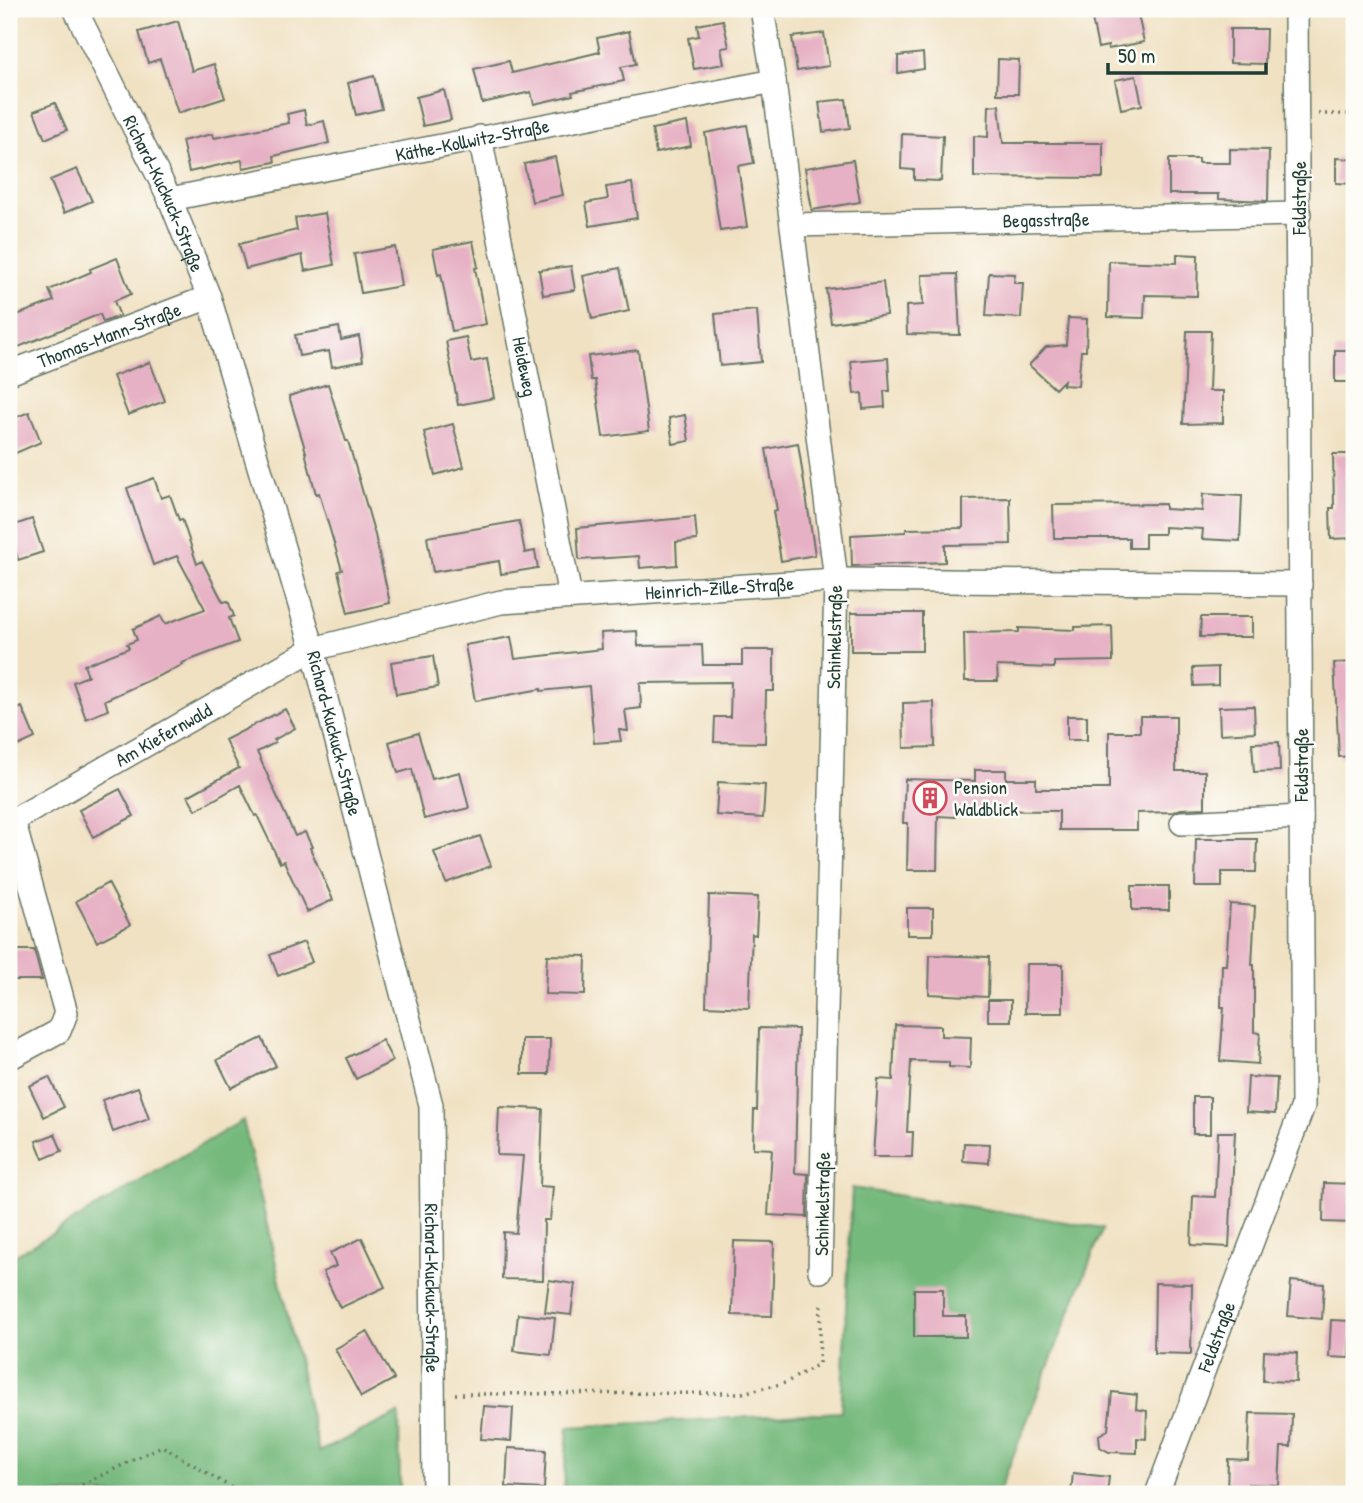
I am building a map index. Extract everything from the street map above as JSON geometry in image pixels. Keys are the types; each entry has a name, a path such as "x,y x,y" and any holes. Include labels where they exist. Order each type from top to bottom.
{"street":[{"name":"Richard-Kuckuck-Straße","path":"75,9 170,199 209,297 313,649 431,1105 434,1494"},
{"name":"Schinkelstraße","path":"762,9 774,81 836,580 820,1270"},
{"name":"Feldstraße","path":"1157,1494 1303,1106 1296,9"},
{"name":"Käthe-Kollwitz-Straße","path":"170,199 774,81"},
{"name":"Heideweg","path":"480,137 570,596"},
{"name":"Begasstraße","path":"792,225 1299,214"},
{"name":"Thomas-Mann-Straße","path":"9,373 209,297"},
{"name":"Heinrich-Zille-Straße","path":"313,649 501,602 570,596 836,580 1300,584"},
{"name":"Am Kiefernwald","path":"9,1058 59,1031 66,1013 11,821 313,649"},
{"path":"1182,823 1301,817"}],"path":[{"path":"1298,114 1354,114"},
{"path":"433,1394 742,1393 764,1388 785,1383 819,1364 821,1305"},
{"path":"63,1494 162,1446 242,1494"}],"green space":[{"path":"243,1120 319,1452 399,1413 400,1494 9,1494 9,1259"},
{"path":"852,1188 1103,1228 998,1494 563,1494 568,1427 841,1412"}],"building":[{"path":"1137,10 1144,42 1108,49 1108,46 1098,48 1092,19"},
{"path":"723,20 729,47 721,48 724,64 694,69 688,38 699,36 697,25"},
{"path":"178,21 192,71 214,64 225,98 178,113 160,59 148,63 139,32"},
{"path":"1230,29 1266,29 1265,64 1230,63"},
{"path":"629,31 636,64 621,67 624,81 572,92 573,95 534,104 531,92 482,103 474,69 509,61 512,73 600,52 597,38"},
{"path":"824,33 829,66 797,71 792,37"},
{"path":"923,53 924,69 898,73 898,56"},
{"path":"998,59 1019,60 1018,94 997,94"},
{"path":"374,76 382,109 356,115 348,83"},
{"path":"1136,76 1142,105 1121,109 1115,80"},
{"path":"444,90 451,120 423,126 416,97"},
{"path":"846,99 850,128 823,132 819,102"},
{"path":"55,103 67,130 45,139 34,111"},
{"path":"999,105 1003,143 1103,143 1103,178 974,177 974,136 988,137 989,106"},
{"path":"304,110 307,125 324,121 329,143 274,156 275,162 243,168 242,160 189,172 182,141 213,134 214,138 289,123 287,114"},
{"path":"687,122 691,146 656,153 652,129"},
{"path":"747,125 754,163 738,166 747,227 720,231 705,133"},
{"path":"902,134 943,136 941,181 914,180 914,170 901,169"},
{"path":"1230,149 1269,150 1268,201 1219,199 1219,194 1169,194 1169,159 1230,163"},
{"path":"555,157 563,195 532,202 524,164"},
{"path":"1336,158 1354,159 1354,184 1336,183"},
{"path":"853,160 860,202 812,210 805,168"},
{"path":"77,169 92,201 64,213 50,180"},
{"path":"632,183 637,218 590,226 586,203 608,199 606,187"},
{"path":"325,213 334,265 305,271 302,255 246,269 239,244 297,230 295,218"},
{"path":"473,241 478,267 475,268 486,324 452,331 441,274 438,275 433,249"},
{"path":"395,247 401,286 361,293 354,254"},
{"path":"1177,254 1198,255 1197,296 1145,295 1144,318 1108,317 1109,261 1177,263"},
{"path":"117,258 131,294 114,301 120,316 103,322 100,314 16,348 9,330 9,318 54,301 49,290"},
{"path":"571,266 575,290 543,295 539,270"},
{"path":"620,268 629,311 592,319 583,276"},
{"path":"989,273 1015,274 1014,283 1023,283 1021,318 986,316"},
{"path":"957,274 960,335 907,334 906,306 923,305 922,275"},
{"path":"883,282 887,315 831,323 826,289"},
{"path":"757,310 761,362 720,366 715,314"},
{"path":"1068,318 1087,319 1086,351 1081,351 1078,386 1063,385 1064,380 1055,389 1029,365 1046,347 1066,345"},
{"path":"339,327 341,340 359,336 363,361 332,367 329,351 299,356 295,335"},
{"path":"1187,331 1211,331 1209,391 1223,391 1223,423 1183,424"},
{"path":"466,337 471,362 487,359 494,398 458,405 446,341"},
{"path":"638,350 649,431 603,437 595,380 591,380 588,356"},
{"path":"1335,350 1354,350 1354,382 1335,382"},
{"path":"888,358 890,391 884,391 885,407 863,409 862,393 854,394 851,361"},
{"path":"150,362 165,401 128,415 113,376"},
{"path":"328,384 348,441 375,535 390,603 348,613 338,571 342,570 319,493 316,494 289,396"},
{"path":"29,412 41,442 9,456 9,420"},
{"path":"685,415 689,441 673,444 669,418"},
{"path":"453,424 464,467 435,475 424,432"},
{"path":"798,443 815,555 781,561 773,511 777,510 766,449"},
{"path":"1333,454 1354,454 1354,538 1331,539 1330,508 1334,508"},
{"path":"154,478 161,498 170,495 179,520 182,519 197,564 202,561 223,602 228,601 234,616 229,618 238,642 182,663 183,665 105,700 108,710 86,719 73,682 88,676 84,665 129,648 127,644 137,640 133,629 161,616 165,624 205,609 177,556 153,565 127,488"},
{"path":"1203,494 1242,496 1240,541 1202,539 1203,529 1164,527 1164,534 1145,534 1145,548 1129,548 1129,538 1054,538 1053,505 1165,504 1165,509 1202,511"},
{"path":"1010,498 1011,544 945,545 945,562 852,566 851,535 906,532 906,529 963,528 963,499"},
{"path":"695,517 697,540 676,542 677,565 640,568 639,556 579,560 577,528"},
{"path":"32,519 43,552 18,560 9,527"},
{"path":"519,521 525,553 535,551 538,568 501,574 499,561 433,572 427,537"},
{"path":"851,613 922,613 922,651 851,651"},
{"path":"1201,617 1252,617 1252,637 1200,637"},
{"path":"1112,626 1113,661 1054,662 1054,668 997,666 998,681 965,681 964,633 1019,632 1019,628 1075,630 1075,627"},
{"path":"637,631 638,646 702,645 703,665 742,665 742,650 774,650 774,691 766,691 765,743 714,742 715,717 730,717 731,682 640,683 641,708 625,710 628,731 619,730 621,741 594,743 589,686 541,689 475,701 465,645 511,637 515,659 602,649 601,633"},
{"path":"433,656 438,687 396,694 391,662"},
{"path":"1354,662 1354,756 1339,757 1334,663"},
{"path":"1218,667 1218,685 1194,686 1193,668"},
{"path":"934,702 935,747 904,748 903,703"},
{"path":"1254,706 1255,732 1220,734 1219,707"},
{"path":"22,707 35,738 9,750 9,713"},
{"path":"285,709 295,728 257,752 295,836 305,832 333,900 307,912 284,861 280,863 240,785 196,810 188,796 239,768 225,740"},
{"path":"1067,716 1087,716 1087,740 1067,740"},
{"path":"1140,716 1176,716 1176,771 1205,771 1205,808 1137,813 1137,830 1059,830 1059,811 955,810 955,817 938,816 937,870 907,870 908,823 903,823 905,779 975,781 975,770 1006,770 1006,779 1036,779 1036,789 1109,789 1109,732 1140,732"},
{"path":"418,733 432,779 460,772 469,808 424,819 412,769 398,773 389,742"},
{"path":"1279,742 1280,771 1254,772 1252,743"},
{"path":"718,782 765,785 763,818 716,815"},
{"path":"120,789 134,816 93,837 79,810"},
{"path":"480,836 491,866 446,883 434,852"},
{"path":"1196,839 1257,839 1256,872 1222,872 1222,887 1195,887"},
{"path":"108,883 130,925 97,942 76,901"},
{"path":"1132,886 1169,886 1169,910 1132,910"},
{"path":"709,895 758,897 756,935 752,934 749,1008 706,1006"},
{"path":"1230,904 1255,906 1252,965 1254,1032 1260,1033 1258,1064 1220,1061 1224,1007 1221,1007 1222,965 1226,965"},
{"path":"907,908 933,908 933,935 907,935"},
{"path":"304,942 312,962 278,976 270,955"},
{"path":"9,950 34,950 42,980 9,980"},
{"path":"547,955 586,956 585,995 545,994"},
{"path":"930,955 989,957 988,997 929,994"},
{"path":"1026,964 1063,964 1063,1013 1025,1013"},
{"path":"988,1000 1011,1000 1011,1021 988,1021"},
{"path":"895,1025 941,1026 941,1036 971,1037 970,1068 949,1067 949,1062 911,1061 907,1132 913,1132 912,1157 873,1157 878,1079 893,1080"},
{"path":"759,1028 798,1029 795,1173 808,1174 807,1217 768,1215 772,1149 753,1148"},
{"path":"262,1038 276,1066 231,1088 217,1060"},
{"path":"522,1039 550,1039 549,1074 522,1074"},
{"path":"382,1040 393,1061 356,1079 346,1058"},
{"path":"49,1077 64,1107 44,1117 29,1086"},
{"path":"1248,1077 1277,1078 1275,1114 1246,1112"},
{"path":"138,1087 149,1119 113,1132 102,1100"},
{"path":"1193,1097 1210,1097 1210,1134 1193,1134"},
{"path":"499,1107 543,1109 540,1186 553,1187 550,1220 544,1220 543,1280 502,1279 503,1232 516,1233 523,1156 497,1155"},
{"path":"1218,1132 1235,1132 1229,1247 1191,1245 1193,1196 1215,1197"},
{"path":"55,1134 62,1151 43,1159 36,1141"},
{"path":"964,1143 990,1144 989,1163 963,1161"},
{"path":"1324,1183 1354,1184 1354,1223 1323,1222"},
{"path":"362,1238 385,1287 340,1308 323,1272 336,1266 330,1253"},
{"path":"734,1241 774,1242 772,1316 732,1315"},
{"path":"549,1280 575,1284 571,1315 545,1312"},
{"path":"1291,1281 1324,1284 1322,1319 1288,1316"},
{"path":"1155,1283 1192,1284 1191,1354 1154,1353"},
{"path":"914,1289 943,1289 943,1316 966,1316 966,1337 914,1337"},
{"path":"518,1314 555,1318 551,1355 514,1351"},
{"path":"1331,1320 1351,1321 1349,1358 1329,1357"},
{"path":"367,1331 394,1379 361,1397 335,1349"},
{"path":"1264,1351 1297,1353 1296,1382 1263,1381"},
{"path":"1112,1392 1137,1395 1136,1409 1147,1411 1146,1439 1137,1438 1137,1453 1109,1452 1100,1447 1099,1435 1108,1430"},
{"path":"484,1406 513,1408 511,1441 481,1439"},
{"path":"1250,1413 1292,1414 1291,1447 1281,1447 1279,1485 1248,1484 1247,1494 1227,1494 1228,1459 1248,1460"},
{"path":"508,1448 546,1450 544,1489 506,1487"},
{"path":"1073,1473 1109,1477 1107,1494 1071,1494"}],"place":[{"name":"Pension Waldblick","path":"930,798"}]}
